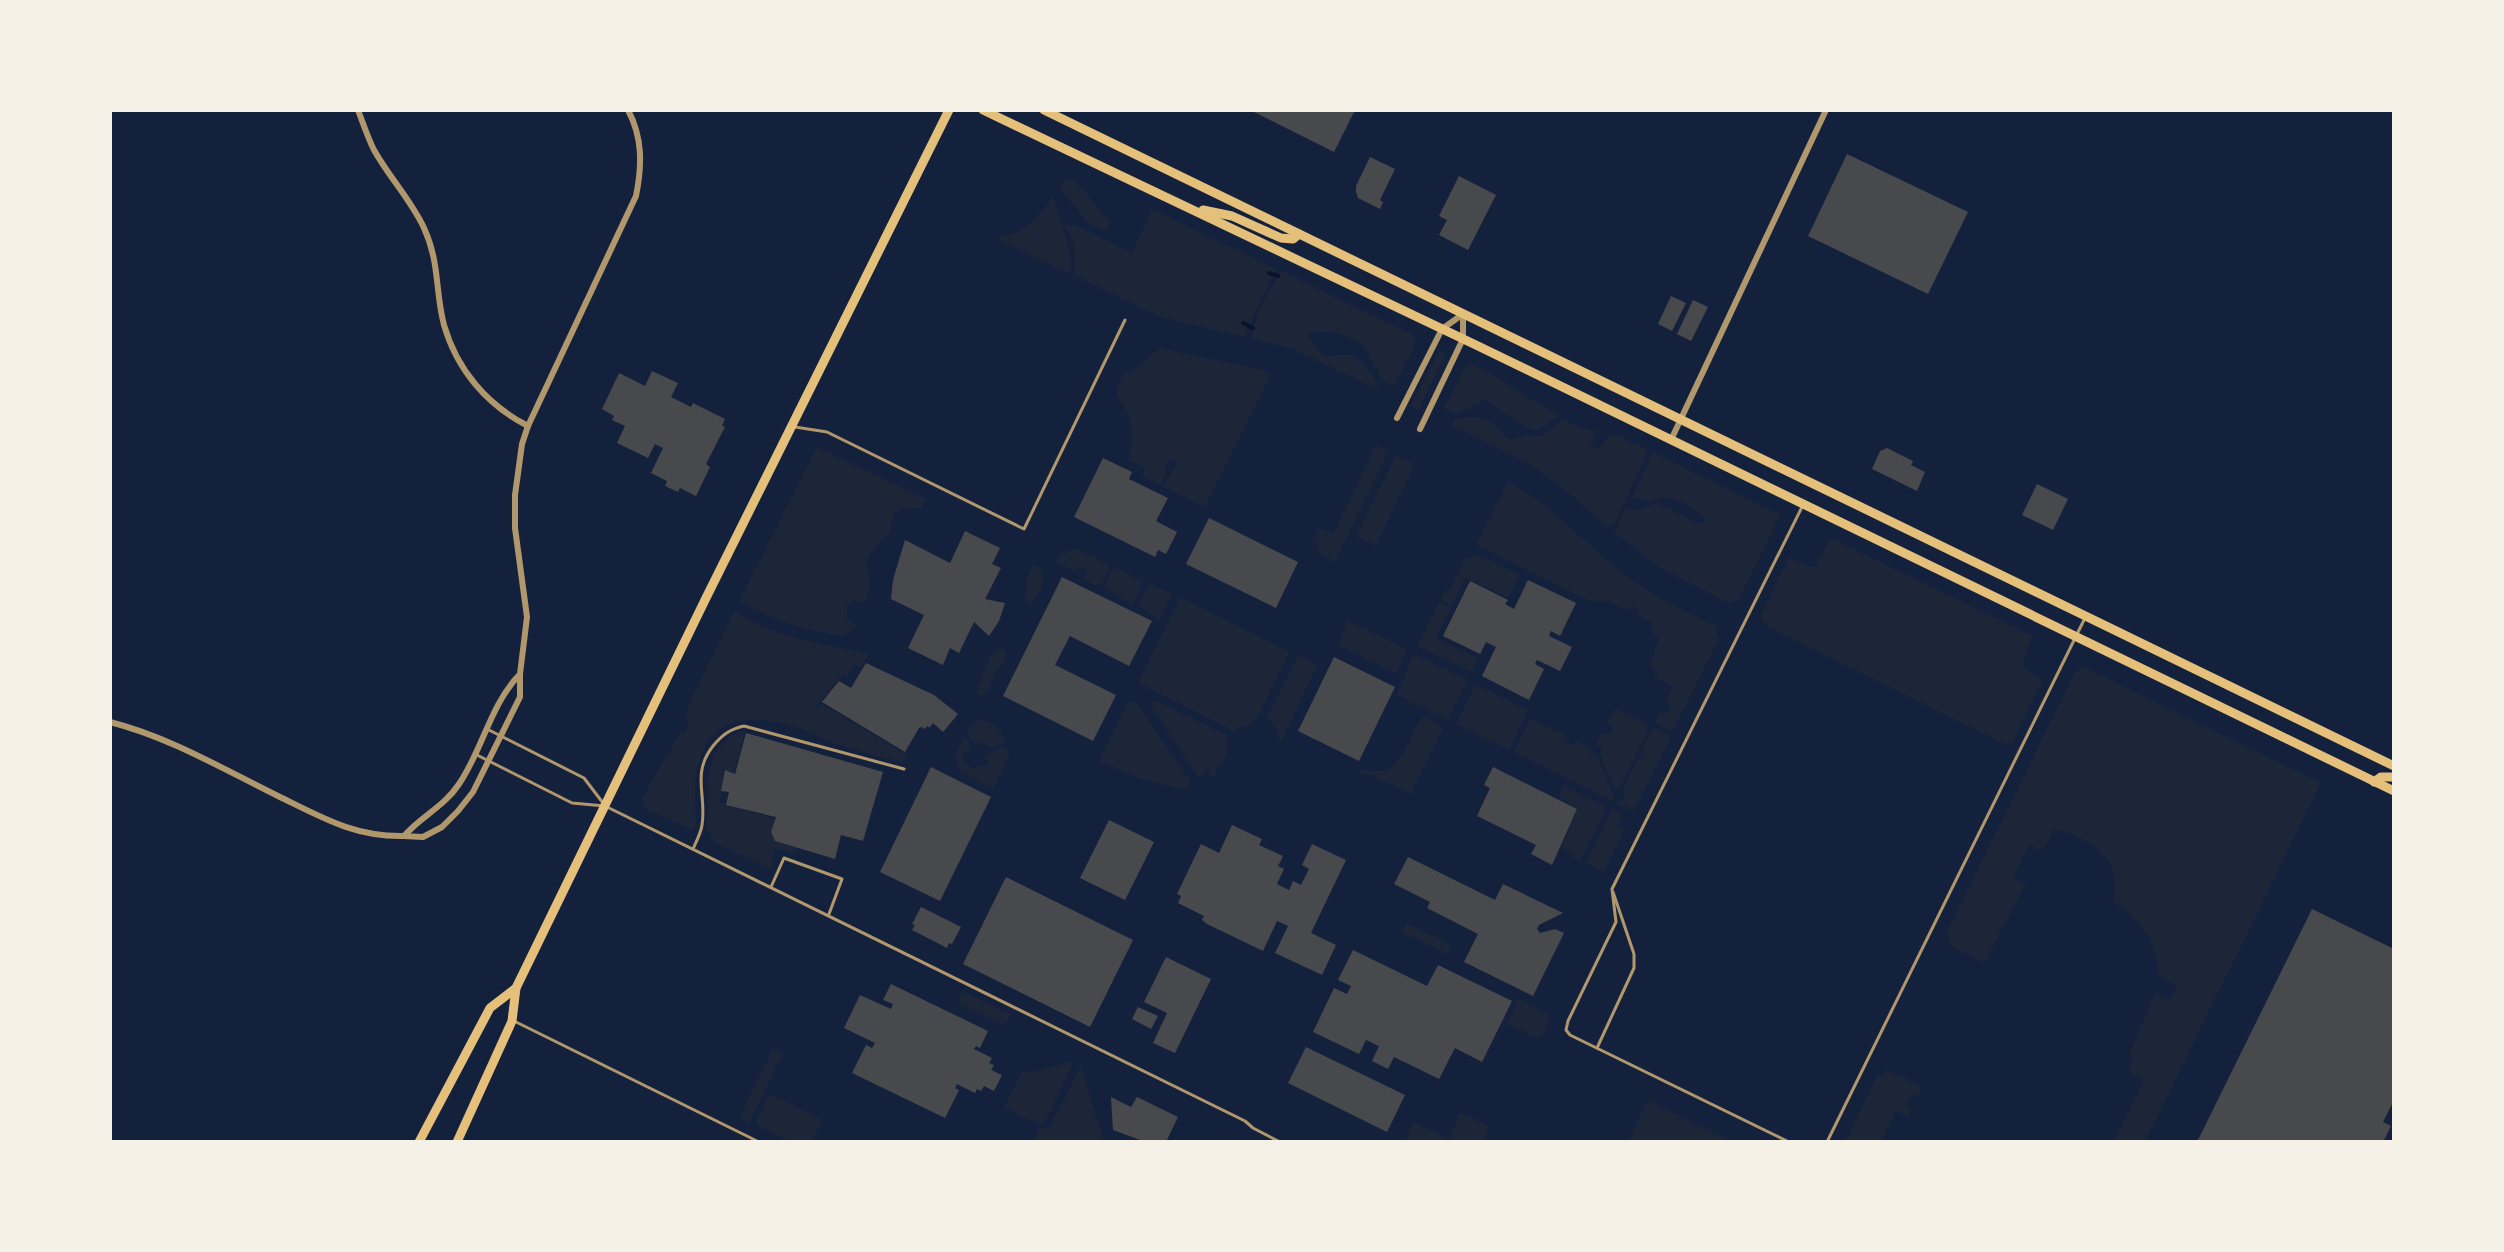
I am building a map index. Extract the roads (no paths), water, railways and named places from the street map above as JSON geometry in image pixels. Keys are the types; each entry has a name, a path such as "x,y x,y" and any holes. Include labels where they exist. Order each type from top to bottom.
{"main road":[{"path":"457,1142 512,1021 516,988 949,110"},
{"path":"983,110 1463,339 2394,791"},
{"path":"1044,110 2394,766"},
{"path":"1188,207 1232,216 1281,238 1293,239 1299,234"},
{"path":"2374,782 2388,775 2394,777"},
{"path":"419,1142 490,1008 516,988"}],"street":[{"path":"358,110 374,149 424,228 437,270 444,323 454,351 481,394 507,415 528,426"},
{"path":"110,722 168,742 347,829 381,836 423,837 442,827 458,811 473,792 520,697 527,617 515,528 516,475 528,426 636,196 641,164 640,145 637,127 628,110"},
{"path":"1671,440 1826,110"},
{"path":"1397,418 1442,329 1463,314"},
{"path":"1420,429 1463,339 1463,314"},
{"path":"404,836 417,820 452,795 505,689 520,674"}],"lane":[{"path":"791,426 827,432 1024,529 1125,320"},
{"path":"1789,1142 1570,1035 1566,1030 1616,922 1612,889 1804,504"},
{"path":"1827,1142 2086,616"},
{"path":"693,849 702,825 702,763 719,738 731,729 744,726 904,769"},
{"path":"486,728 584,778 605,806"},
{"path":"475,754 572,803 605,806 1245,1121 1280,1142"},
{"path":"771,887 784,858 842,879 828,916"},
{"path":"1597,1048 1634,968 1634,954 1622,911 1612,889"},
{"path":"512,1021 759,1142"}],"waterway":[{"path":"1269,273 1278,276"},
{"path":"1243,323 1253,328"}]}
